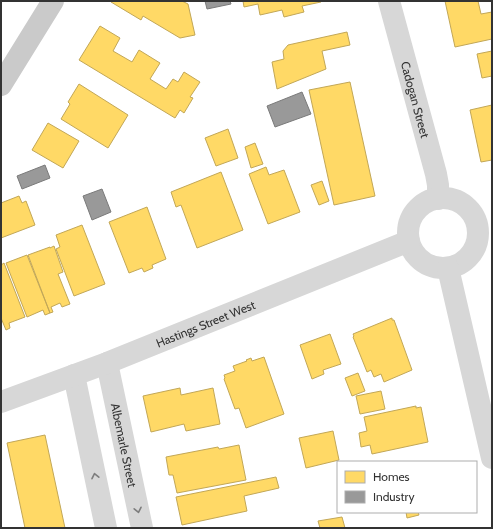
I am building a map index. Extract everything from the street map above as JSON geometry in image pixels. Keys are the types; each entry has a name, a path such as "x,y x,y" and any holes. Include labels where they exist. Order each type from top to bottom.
{"main road":[{"path":"1,85 53,1"}],"street":[{"name":"Cadogan Street","path":"389,1 436,174 438,199"},
{"path":"438,199 450,199 461,204 484,224 478,234 476,246 469,256 460,264 448,268 431,266 424,262 414,253 409,241 408,230 411,219 418,209 427,202 438,199"},
{"name":"Hastings Street West","path":"1,402 107,363 409,241"},
{"path":"448,268 492,458"},
{"name":"Albemarle Street","path":"107,363 142,528"},
{"path":"74,375 106,528"}],"building: Homes":[{"path":"111,1 182,1 188,4 195,35 180,38 143,16 141,20"},
{"path":"243,1 321,2 302,6 304,12 284,17 282,10 260,15 258,4 244,7"},
{"path":"445,1 478,1 481,14 492,12 492,39 455,47"},
{"path":"100,26 120,38 113,51 132,62 139,50 160,63 150,79 166,89 173,79 178,82 184,72 200,82 190,97 193,98 184,113 180,110 175,118 79,60"},
{"path":"347,32 350,45 322,51 326,69 277,89 272,62 284,59 283,51 288,45"},
{"path":"492,51 492,76 482,78 477,54"},
{"path":"350,82 375,196 334,205 309,90"},
{"path":"79,84 128,115 108,148 61,119 70,104 68,102"},
{"path":"492,105 492,160 481,162 470,110"},
{"path":"48,123 79,141 63,168 32,150"},
{"path":"228,129 238,158 216,166 205,138"},
{"path":"255,143 263,164 251,168 245,147"},
{"path":"266,167 269,175 284,170 300,212 268,224 249,174"},
{"path":"221,172 243,230 197,248 181,205 176,207 171,192"},
{"path":"322,181 329,201 319,205 311,185"},
{"path":"19,196 22,203 26,201 35,225 1,238 1,203"},
{"path":"147,207 166,259 152,265 153,268 144,272 142,268 129,273 109,222"},
{"path":"82,225 105,284 74,296 56,249 60,247 56,235"},
{"path":"54,246 63,272 58,274 70,304 62,307 60,303 51,307 53,312 50,313 28,255"},
{"path":"27,255 50,313 45,315 43,310 27,317 6,263"},
{"path":"4,263 25,317 9,323 10,328 6,330 1,318 1,265"},
{"path":"392,318 412,370 384,382 381,374 374,377 371,370 367,372 353,334"},
{"path":"330,334 341,364 323,370 324,374 312,379 300,345"},
{"path":"264,357 284,414 246,428 239,408 235,409 224,379 224,375 235,371 233,366 247,361 246,360 251,358 252,361"},
{"path":"358,373 365,391 352,396 345,378"},
{"path":"180,388 181,395 213,388 220,424 186,431 184,424 151,432 143,396"},
{"path":"381,391 385,409 360,414 356,396"},
{"path":"416,406 416,408 421,407 428,442 372,454 370,445 361,447 359,433 367,431 364,417"},
{"path":"333,431 339,460 306,468 299,438"},
{"path":"45,435 65,528 25,528 7,443"},
{"path":"239,445 246,480 177,493 173,475 169,475 166,457 218,447 219,449"},
{"path":"276,477 279,488 244,496 247,511 182,525 176,497"},
{"path":"406,513 418,513 419,515 407,518"},
{"path":"342,517 345,528 320,528 318,521"}],"building: Industry":[{"path":"205,1 230,1 231,4 207,9"},
{"path":"302,92 311,114 275,127 267,106"},
{"path":"45,165 50,178 22,189 17,176"},
{"path":"102,189 111,212 92,220 83,196"}]}
